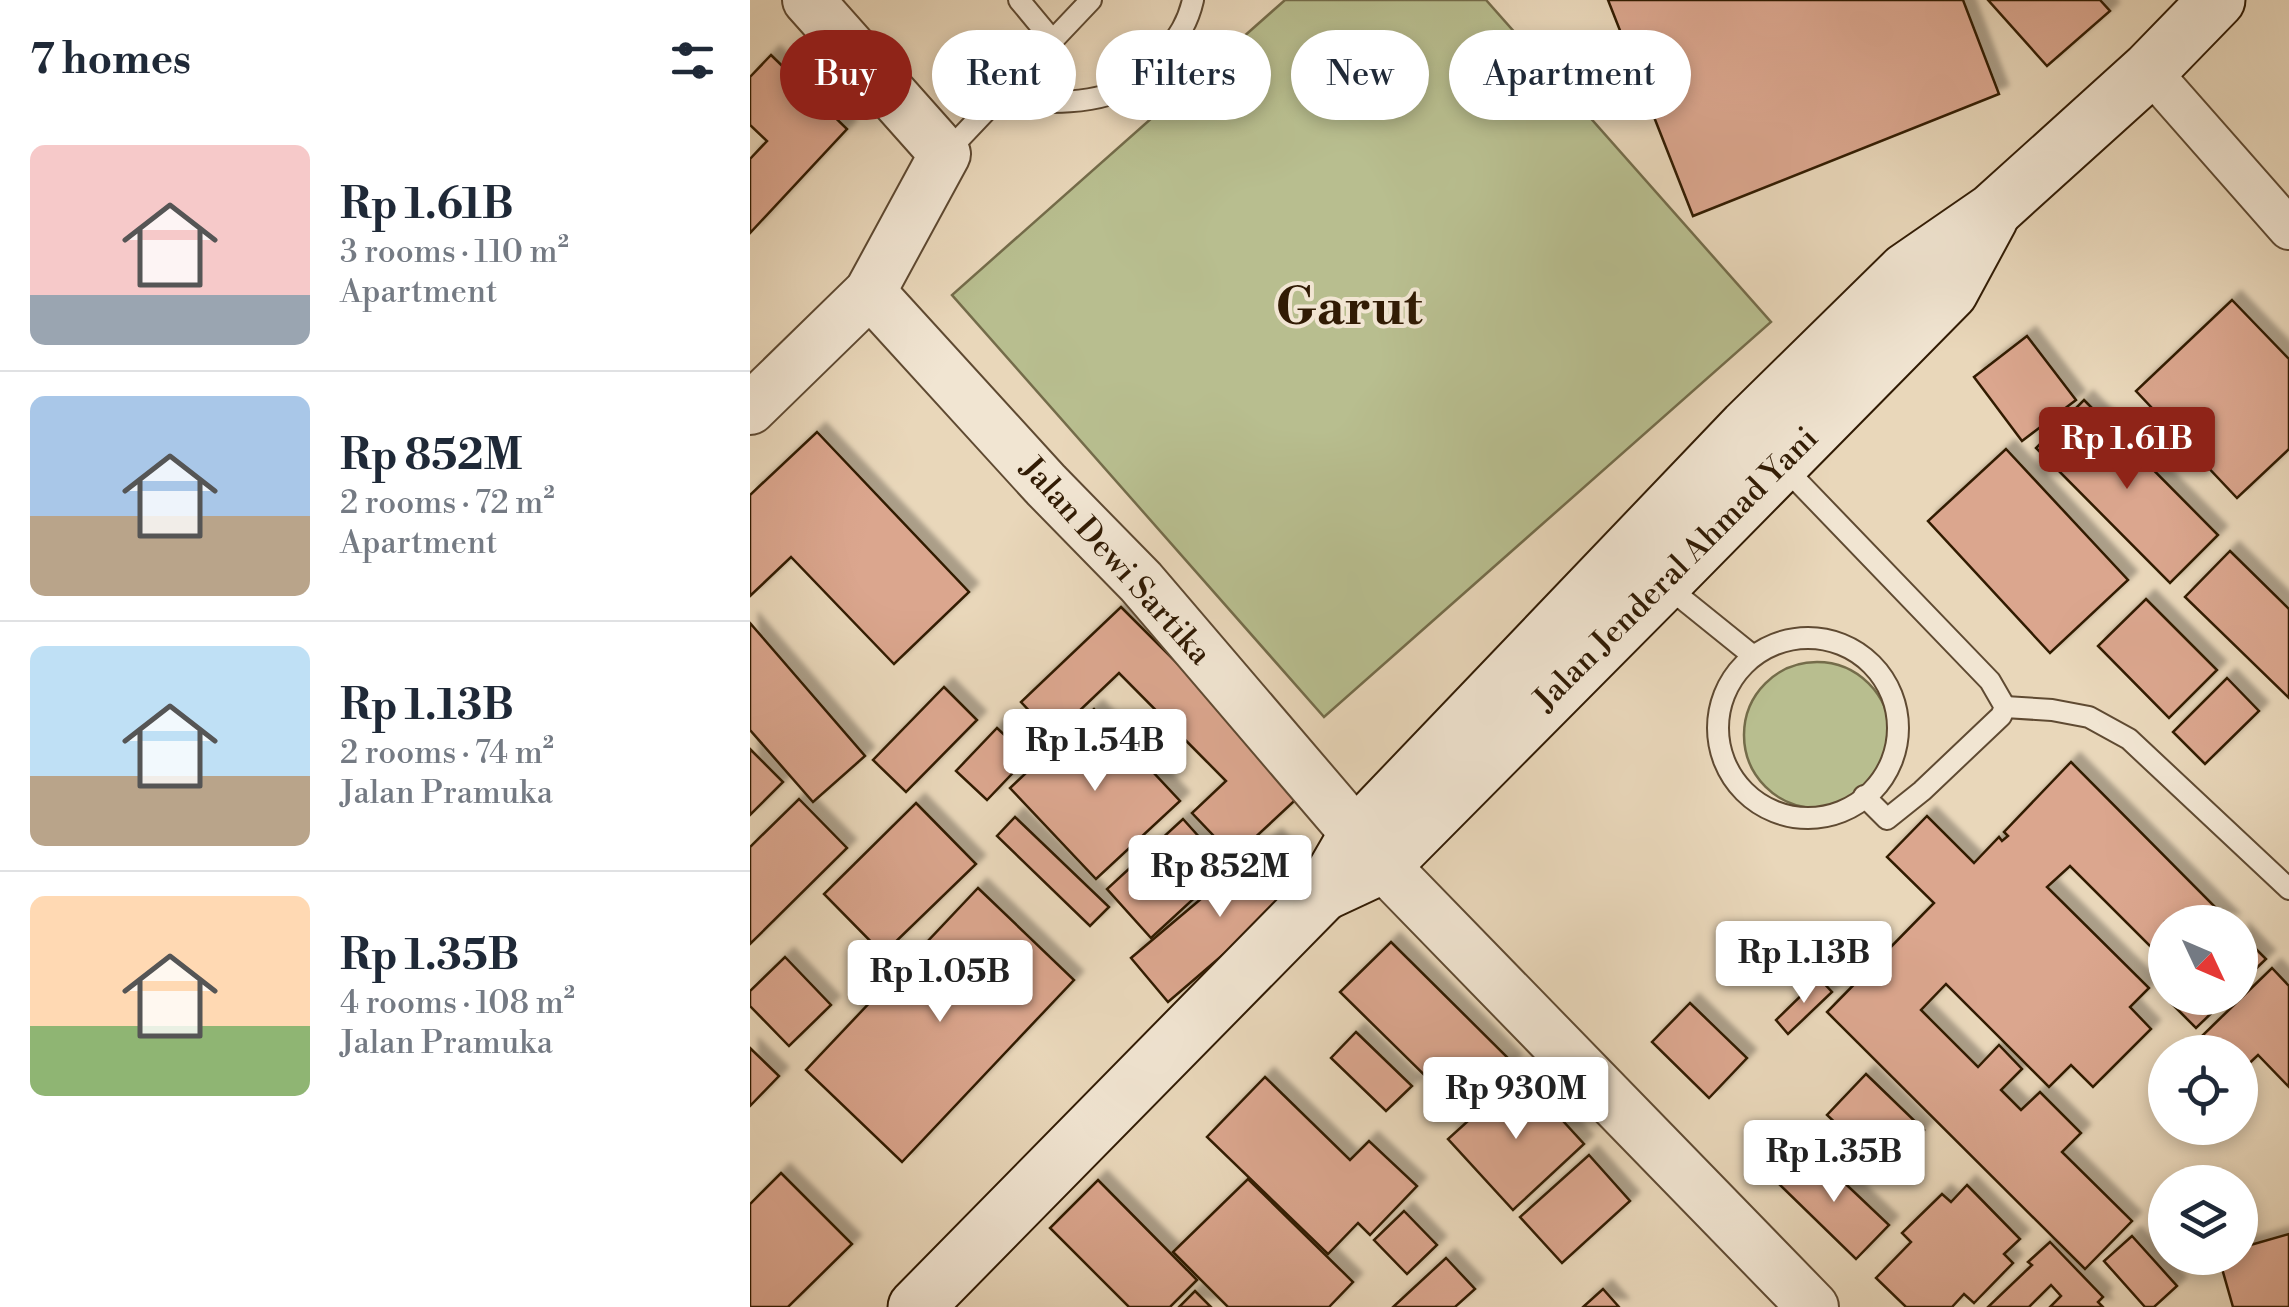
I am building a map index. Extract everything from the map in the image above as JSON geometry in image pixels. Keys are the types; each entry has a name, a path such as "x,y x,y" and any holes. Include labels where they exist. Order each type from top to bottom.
{"main road":[{"name":"Jalan Jenderal Ahmad Yani","path":"916,1307 1323,892 1663,583 1764,445 1906,270 1993,211 2149,70 2217,0"},
{"name":"Jalan Jenderal Ahmad Yani","path":"1370,850 1764,445"}],"street":[{"path":"750,408 870,292 945,154 808,0"},
{"path":"2149,70 2289,228"},
{"name":"Jalan Dewi Sartika","path":"870,292 1046,485 1141,582 1370,850 1813,1307"}],"lane":[{"path":"1018,0 1044,30"},
{"path":"1063,30 1091,0"},
{"path":"1076,99 1115,94 1140,80 1188,22 1193,0"},
{"path":"945,154 979,120"},
{"path":"1764,445 1990,680 2006,707"},
{"path":"1663,583 1752,655"},
{"path":"1791,638 1820,639 1834,640 1872,662 1894,698 1898,741 1882,781 1849,810 1807,820 1764,810 1730,779 1716,736 1727,689 1752,655 1791,638"},
{"path":"1864,796 1887,819 2002,716 2006,707"},
{"path":"2006,707 2052,710 2088,718 2129,740 2289,889"}],"green space":[{"path":"1285,0 1486,0 1513,30 1449,30 1449,120 1592,120 1771,322 1324,717 952,295 1150,120 1271,120 1271,30 1251,30"},
{"path":"1817,662 1845,667 1869,683 1885,707 1890,735 1885,763 1869,787 1845,803 1817,808 1789,803 1765,787 1749,763 1744,735 1749,707 1765,683 1789,667"}],"building":[{"path":"1608,0 1963,0 1999,94 1693,216 1655,120 1691,120 1691,30 1620,30"},
{"path":"1988,0 2100,0 2110,11 2047,66"},
{"path":"771,55 780,64 780,120 838,120 847,129 750,233 750,159 767,141 750,125 750,77"},
{"path":"2232,300 2289,359 2289,449 2237,498 2136,391"},
{"path":"2027,336 2076,400 2022,441 1974,377"},
{"path":"2084,400 2218,535 2170,583 2036,448"},
{"path":"817,432 969,592 894,664 791,557 750,596 750,495"},
{"path":"2006,449 2128,580 2050,653 1928,521"},
{"path":"2230,551 2289,609 2289,698 2185,597"},
{"path":"2146,599 2217,670 2169,718 2098,646"},
{"path":"1121,607 1305,791 1234,857 1192,813 1226,781 1119,673 1053,736 1021,702"},
{"path":"750,623 865,756 813,802 750,730"},
{"path":"2227,678 2259,711 2205,764 2173,732"},
{"path":"944,687 977,720 906,792 873,760"},
{"path":"1094,709 1180,801 1096,879 1010,788"},
{"path":"997,728 1028,757 987,800 956,771"},
{"path":"750,749 783,782 750,815"},
{"path":"2071,762 2213,905 2148,905 2148,944 2070,866 2047,887 2148,987 2130,1007 2151,1029 2093,1087 2071,1065 2049,1087 1946,984 1921,1010 1978,1067 1999,1045 2022,1069 2001,1090 2021,1110 2040,1092 2081,1133 2062,1152 2132,1221 2085,1269 1827,1012 1934,903 1887,857 1927,816 1974,863 1999,837 2002,841 2008,836 2004,832"},
{"path":"799,799 847,848 750,944 750,847"},
{"path":"916,803 976,864 883,954 824,894"},
{"path":"1015,817 1109,907 1090,926 997,836"},
{"path":"1183,819 1227,868 1151,938 1107,889"},
{"path":"1273,838 1309,881 1168,1002 1131,958"},
{"path":"978,888 1074,980 902,1162 806,1070"},
{"path":"1391,942 1513,1063 1463,1113 1340,992"},
{"path":"2258,951 2266,959 2258,967"},
{"path":"785,957 831,1005 789,1046 750,1006 750,991"},
{"path":"2272,968 2289,986 2289,1087 2258,1055 2258,1035 2203,1035 2224,1015 2258,1015 2258,982"},
{"path":"1819,978 1832,992 1788,1034 1776,1020"},
{"path":"1690,1003 1747,1058 1709,1098 1652,1042"},
{"path":"2183,1015 2209,1015 2196,1028"},
{"path":"1356,1032 1412,1086 1386,1111 1331,1058"},
{"path":"750,1048 779,1076 750,1106"},
{"path":"1520,1074 1584,1144 1513,1210 1448,1139"},
{"path":"1866,1074 1924,1130 1885,1170 1827,1115"},
{"path":"1265,1077 1350,1160 1369,1141 1417,1186 1370,1235 1358,1223 1328,1254 1207,1137"},
{"path":"1812,1152 1889,1225 1856,1259 1780,1185"},
{"path":"1589,1155 1630,1201 1562,1263 1520,1217"},
{"path":"781,1173 852,1244 788,1307 750,1307 750,1204"},
{"path":"1248,1179 1353,1282 1329,1307 1228,1307 1173,1252"},
{"path":"1098,1180 1197,1280 1170,1307 1129,1307 1050,1228"},
{"path":"1967,1185 2020,1239 2004,1254 2013,1263 1974,1303 1964,1294 1952,1307 1906,1307 1876,1278 1911,1242 1902,1233 1942,1194 1951,1202"},
{"path":"1404,1211 1437,1245 1407,1274 1374,1240"},
{"path":"2289,1234 2289,1307 2233,1307 2224,1275 2258,1275 2258,1243"},
{"path":"2132,1236 2148,1254 2148,1275 2167,1275 2177,1286 2154,1307 2145,1307 2104,1261"},
{"path":"2050,1242 2103,1297 2098,1302 2103,1307 2050,1307 2061,1296 2051,1285 2029,1307 1988,1307 2032,1265 2028,1262"},
{"path":"1446,1258 1475,1289 1455,1307 1393,1307"},
{"path":"1603,1289 1619,1307 1583,1307"},
{"path":"1195,1291 1211,1307 1179,1307"}],"district":[{"name":"Garut","path":"1349,308"}]}
